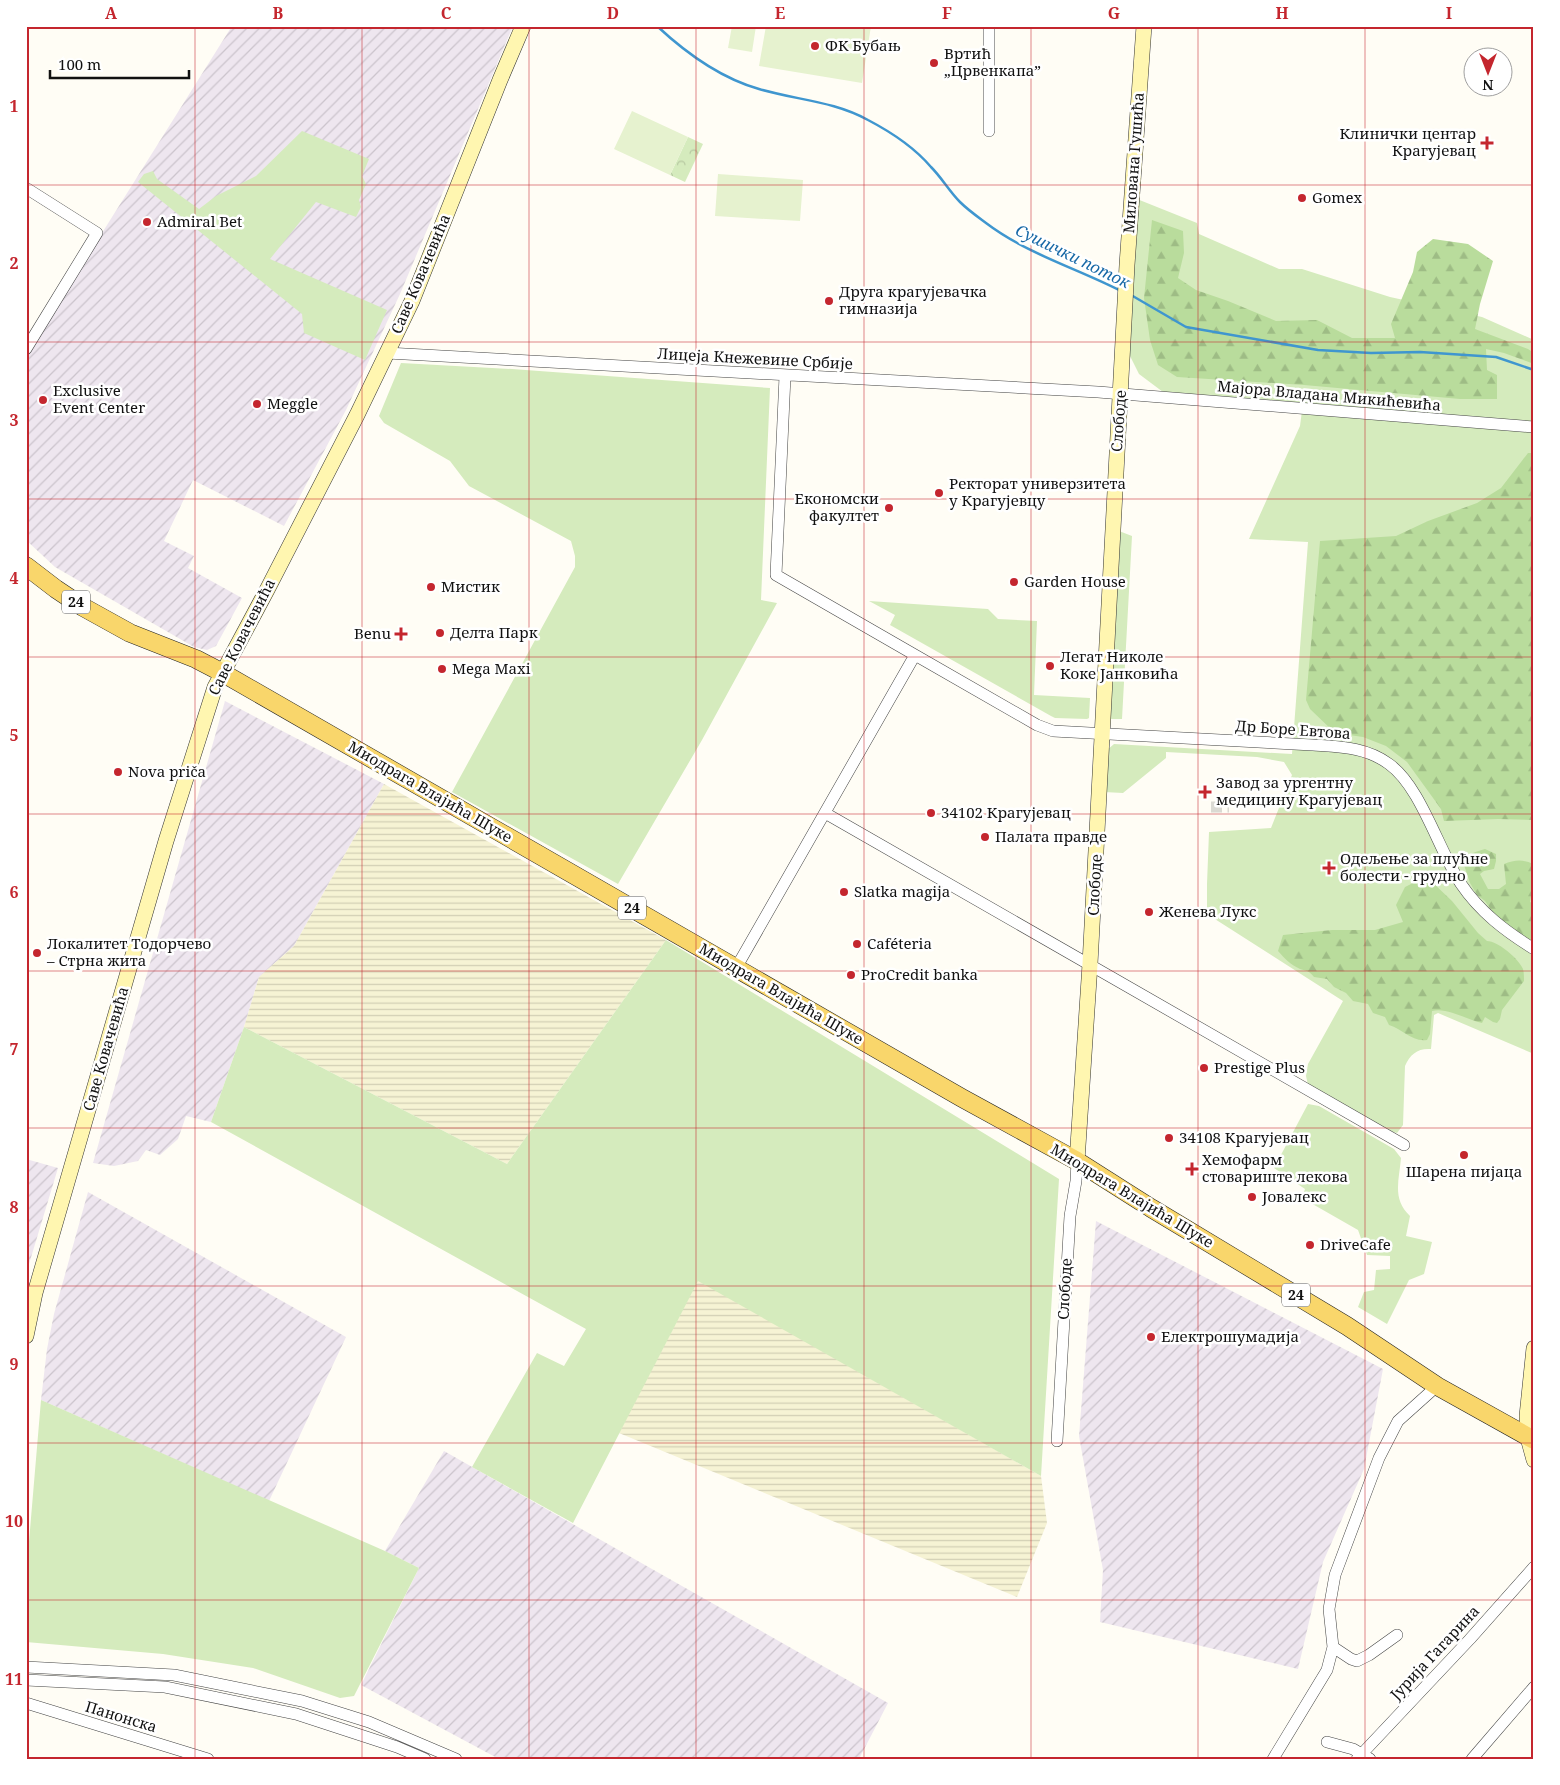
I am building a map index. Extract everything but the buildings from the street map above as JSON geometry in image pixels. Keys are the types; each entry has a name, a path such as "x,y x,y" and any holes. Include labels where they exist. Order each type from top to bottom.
{"main road":[{"name":"Миодрага Влајића Шуке","path":"26,566 83,607 130,633 196,659 221,672 962,1098 1077,1161 1151,1208 1348,1326 1438,1386 1531,1439"}],"street":[{"name":"Саве Ковачевића","path":"26,1336 35,1293 207,705 221,672 276,573 387,353 419,284 523,26"},
{"path":"989,26 989,130"},
{"name":"Милована Гушића","path":"1125,300 1144,26"},
{"path":"26,188 97,233 26,349"},
{"name":"Слободе","path":"1057,1441 1070,1216 1076,1180 1090,964 1125,300"},
{"name":"Лицеја Кнежевине Србије","path":"387,353 1121,394"},
{"name":"Др Боре Евтова","path":"784,376 776,575 915,656 1044,728 1057,732 1338,747 1368,752 1379,757 1398,771 1407,782 1454,872 1475,902 1507,932 1534,949"},
{"name":"Мајора Владана Микићевића","path":"1121,394 1534,427"},
{"path":"736,968 915,656"},
{"path":"825,813 1404,1145"},
{"path":"1534,1348 1527,1416 1534,1460"},
{"path":"1273,1759 1328,1670 1333,1647 1329,1609 1335,1575 1375,1466 1398,1421 1438,1386"},
{"name":"Јурија Гагарина","path":"1363,1757 1534,1566"},
{"path":"1333,1647 1357,1661 1369,1656 1397,1635"},
{"path":"26,1668 174,1675 302,1701 369,1722 456,1759"},
{"path":"26,1680 165,1687 296,1714 397,1747 425,1759"},
{"path":"1472,1759 1534,1687"},
{"name":"Панонска","path":"26,1703 208,1759"},
{"path":"1328,1742 1363,1757"}],"shaded area":[{"path":"232,26 513,26 400,294 346,410 284,526 193,480 164,541 194,556 188,568 242,598 216,646 207,650 194,647 55,567 26,540 26,354"},
{"path":"225,701 384,784 294,946 259,977 211,1122 186,1116 178,1139 160,1155 146,1150 138,1161 114,1166 93,1163"},
{"path":"384,784 666,940 507,1164 244,1027 259,977 294,946"},
{"path":"26,1159 58,1168 26,1274"},
{"path":"88,1192 346,1337 269,1501 41,1400 47,1349 54,1314"},
{"name":"Електрошумадија","path":"1096,1221 1383,1369 1364,1469 1323,1562 1298,1669 1100,1622 1103,1570 1079,1436"},
{"path":"698,1280 1041,1476 1047,1523 1017,1597 619,1433"},
{"path":"444,1451 888,1703 859,1759 499,1759 361,1685 419,1568 385,1551"}],"green space":[{"path":"732,26 756,26 752,52 728,48"},
{"name":"ФК Бубањ","path":"766,26 871,26 862,83 759,66"},
{"path":"632,111 688,137 670,175 614,149"},
{"path":"302,131 369,159 362,176 366,184 359,200 361,207 356,217 316,202 270,259 387,310 365,360 304,333 302,314 138,182 144,174 153,171 157,179 199,209 216,196 256,176"},
{"path":"688,137 703,144 685,182 670,175"},
{"path":"718,174 803,180 800,221 715,216"},
{"path":"1132,197 1197,223 1199,234 1279,269 1302,269 1390,297 1482,317 1534,340 1534,1054 1438,1013 1434,1015 1431,1049 1415,1053 1409,1058 1405,1066 1403,1125 1397,1133 1308,1085 1306,1076 1308,1064 1343,1001 1207,914 1209,832 1271,828 1292,775 1284,762 1257,757 1166,752 1166,758 1123,793 1104,792 1106,751 1114,744 1292,754 1308,542 1249,539 1300,426 1303,403 1163,392 1139,374 1128,352"},
{"path":"1152,220 1183,231 1184,253 1178,278 1196,290 1276,321 1317,320 1352,338 1395,338 1391,324 1413,272 1417,252 1433,239 1468,244 1493,261 1480,304 1475,329 1528,349 1534,353 1534,364 1504,353 1486,349 1487,370 1497,375 1497,399 1460,399 1304,385 1177,377 1158,365 1150,340 1144,298"},
{"path":"401,363 512,369 770,388 761,600 777,603 702,740 618,884 452,792 575,567 575,556 571,541 469,486 450,461 384,423 379,416"},
{"path":"1528,453 1534,453 1534,820 1444,821 1441,809 1407,762 1386,746 1363,737 1335,733 1310,709 1306,700 1320,541 1396,536 1428,521 1477,503 1501,488"},
{"path":"1119,531 1132,536 1122,719 1103,719"},
{"path":"869,601 988,609 998,619 1037,621 1034,695 1090,698 1089,718 1055,718 1051,716 890,625 895,615"},
{"path":"1485,849 1496,854 1494,869 1480,874 1488,889 1499,889 1506,884 1504,864 1526,861 1533,864 1534,881 1530,902 1534,904 1534,937 1530,940 1497,919 1485,901 1477,895 1470,883 1463,862 1475,852"},
{"path":"1419,880 1430,880 1452,901 1478,933 1487,941 1497,944 1508,951 1521,965 1524,981 1502,1010 1497,1023 1485,1017 1482,1023 1450,1012 1432,1011 1430,1034 1427,1040 1416,1039 1389,1025 1385,1017 1373,1013 1368,1004 1353,1001 1346,993 1334,987 1327,979 1314,977 1308,971 1300,969 1285,959 1278,951 1283,935 1332,930 1375,930 1403,922 1396,905 1405,887"},
{"path":"666,940 1059,1179 1041,1476 698,1281 573,1523 472,1467 537,1353 564,1366 586,1329 211,1122 244,1027 507,1164"},
{"path":"1308,1104 1319,1106 1394,1149 1401,1158 1398,1182 1399,1196 1404,1210 1410,1216 1406,1236 1432,1242 1424,1274 1409,1280 1387,1324 1358,1307 1364,1292 1374,1290 1376,1270 1390,1269 1390,1256 1367,1255 1358,1230 1302,1198 1305,1189 1274,1168"},
{"path":"41,1400 385,1551 419,1568 354,1696 340,1698 253,1668 163,1654 26,1642 26,1577"}],"waterway":[{"name":"Сушички поток","path":"657,26 680,46 717,72 759,89 842,109 877,125 902,140 917,153 935,171 960,202 1002,234 1035,252 1121,291"},
{"name":"Сушички поток","path":"1131,295 1186,327 1318,350 1371,353 1420,352 1496,357 1534,370"}],"tunnel":[{"path":"1211,807 1229,807"}],"place":[{"name":"ФК Бубањ","path":"815,46"},
{"name":"Вртић „Црвенкапа”","path":"934,63"},
{"name":"Клинички центар Крагујевац","path":"1487,143"},
{"name":"Gomex","path":"1302,198"},
{"name":"Admiral Bet","path":"147,222"},
{"name":"Друга крагујевачка гимназија","path":"829,301"},
{"name":"Exclusive Event Center","path":"43,400"},
{"name":"Meggle","path":"257,404"},
{"name":"Ректорат универзитета у Крагујевцу","path":"939,493"},
{"name":"Економски факултет","path":"889,508"},
{"name":"Garden House","path":"1014,582"},
{"name":"Мистик","path":"431,587"},
{"name":"Делта Парк","path":"440,633"},
{"name":"Benu","path":"401,634"},
{"name":"Легат Николе Коке Јанковића","path":"1050,666"},
{"name":"Mega Maxi","path":"442,669"},
{"name":"Nova priča","path":"118,772"},
{"name":"Завод за ургентну медицину Крагујевац","path":"1205,792"},
{"name":"34102 Крагујевац","path":"931,813"},
{"name":"Палата правде","path":"985,837"},
{"name":"Одељење за плућне болести - грудно","path":"1329,868"},
{"name":"Slatka magija","path":"844,892"},
{"name":"Женева Лукс","path":"1149,912"},
{"name":"Caféteria","path":"857,944"},
{"name":"Локалитет Тодорчево – Стрна жита","path":"37,953"},
{"name":"ProCredit banka","path":"851,975"},
{"name":"Prestige Plus","path":"1204,1068"},
{"name":"34108 Крагујевац","path":"1169,1138"},
{"name":"Шарена пијаца","path":"1464,1155"},
{"name":"Хемофарм стовариште лекова","path":"1192,1169"},
{"name":"Јовалекс","path":"1252,1197"},
{"name":"DriveCafe","path":"1310,1245"},
{"name":"Електрошумадија","path":"1151,1337"}]}
